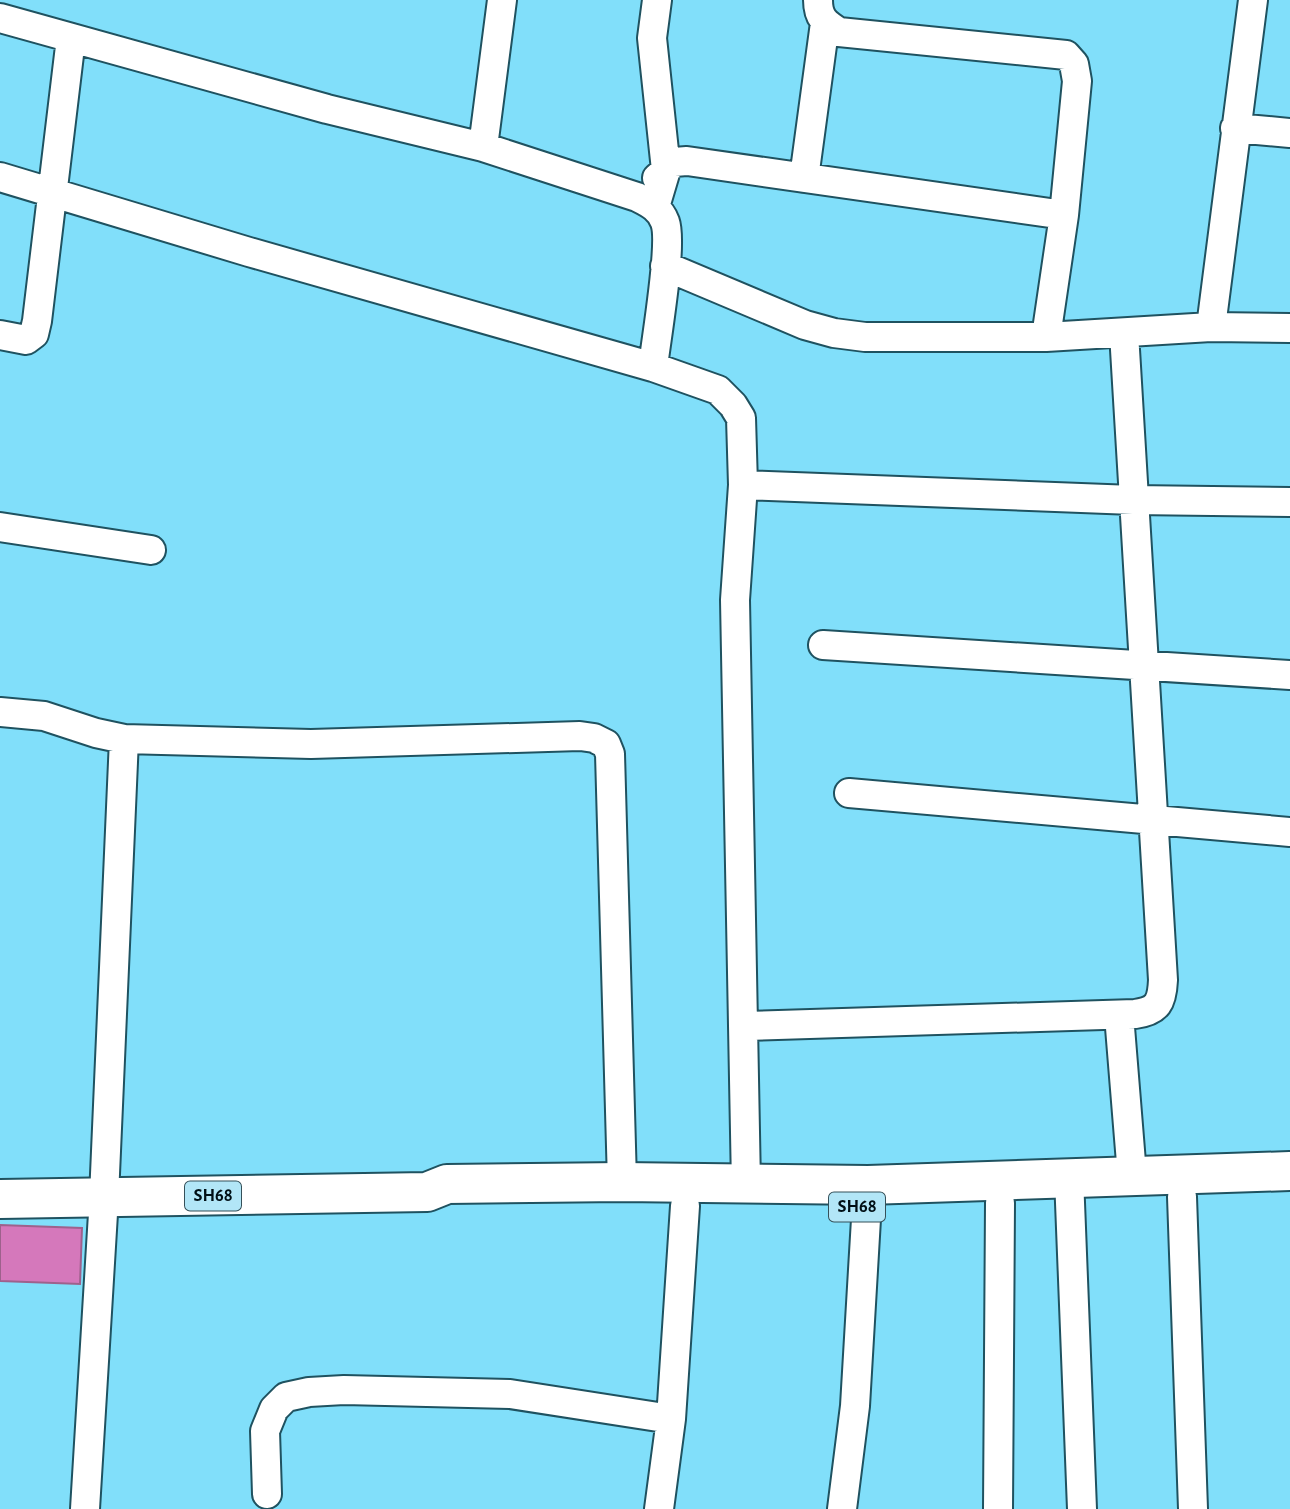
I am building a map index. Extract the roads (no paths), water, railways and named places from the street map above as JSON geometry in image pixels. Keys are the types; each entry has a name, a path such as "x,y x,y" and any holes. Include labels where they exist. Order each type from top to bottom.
{"main road":[{"name":"SH68","path":"426,1192 449,1205 685,1206 868,1196 990,1196 1070,1189 1132,1175 1290,1171"},
{"name":"SH68","path":"0,1199 426,1192 446,1184 622,1182 746,1185 868,1196"},
{"name":"SH68","path":"1070,1189 1182,1197 1290,1195"}],"street":[{"path":"483,147 502,0"},
{"path":"657,0 652,38 666,170"},
{"path":"1211,327 1253,0"},
{"path":"804,178 821,12"},
{"path":"821,12 839,32 1066,55 1074,64 1077,81 1064,215 1046,337"},
{"path":"0,18 327,109 483,147 646,202 665,222 667,248 653,368"},
{"path":"0,335 26,340 34,334 54,194 71,38"},
{"path":"1235,128 1290,133"},
{"path":"646,202 666,170 674,162 687,161 1064,215"},
{"path":"0,177 653,368 718,390 733,405 741,418 743,485 735,600 746,1185"},
{"path":"665,266 805,325 834,333 865,337 1046,337 1211,327 1290,328"},
{"path":"744,1026 1118,1015 1148,1012 1157,1005 1163,995 1124,333"},
{"path":"743,485 1133,500 1290,502"},
{"path":"0,527 151,550"},
{"path":"823,645 1290,675"},
{"path":"0,712 44,716 96,733 124,738 311,744 580,736 594,738 606,744 610,754 622,1182"},
{"path":"85,1509 104,1197 124,738"},
{"path":"849,793 1290,832"},
{"path":"1118,1015 1132,1175"},
{"path":"1070,1189 1082,1509"},
{"path":"842,1509 855,1406 868,1196"},
{"path":"990,1196 998,1509"},
{"path":"1182,1197 1193,1509"},
{"path":"659,1509 671,1419 685,1206"},
{"path":"267,1494 265,1431 274,1409 286,1397 309,1392 344,1390 510,1394 671,1419"}]}
